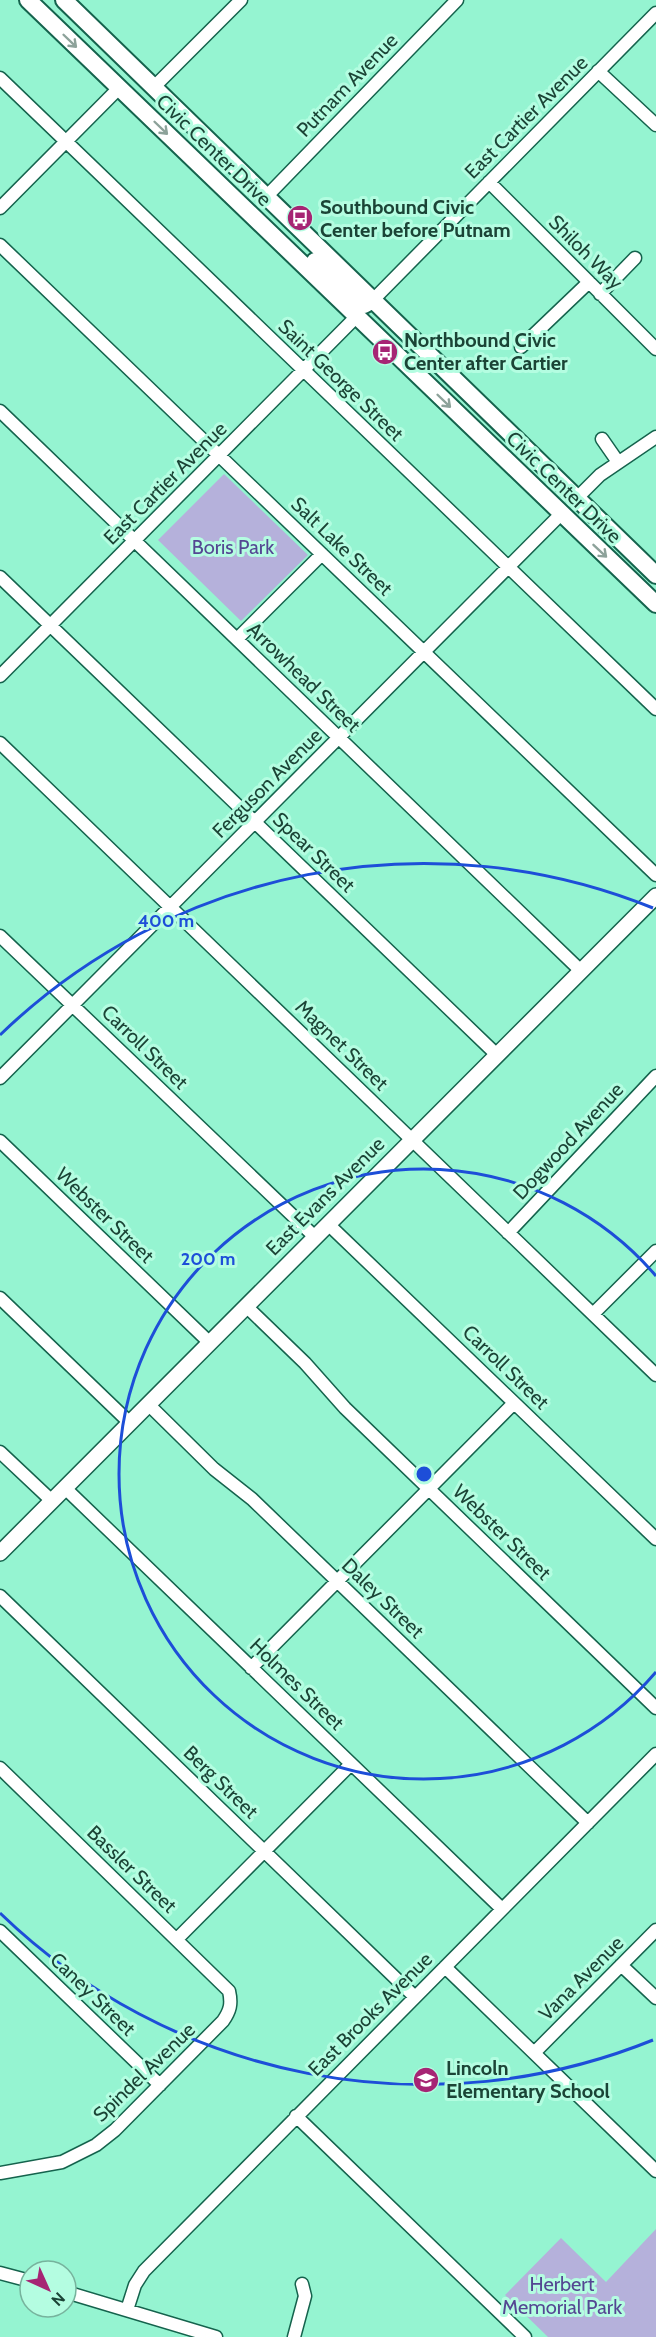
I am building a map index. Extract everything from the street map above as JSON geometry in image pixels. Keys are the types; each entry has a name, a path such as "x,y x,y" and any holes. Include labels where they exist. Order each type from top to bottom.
{"main road":[{"name":"Civic Center Drive","path":"28,0 656,604"},
{"name":"Civic Center Drive","path":"64,0 656,575"},
{"path":"88,58 104,58 143,93 148,93 153,88"},
{"path":"272,235 283,234 290,238 359,302 364,305 373,300"},
{"path":"357,317 363,313 370,314 444,380 454,380"},
{"path":"507,463 554,492 564,502 576,499"},
{"path":"561,514 566,512 578,515 587,524 626,547"}],"street":[{"path":"153,88 241,0"},
{"name":"Putnam Avenue","path":"266,197 457,0"},
{"name":"East Cartier Avenue","path":"373,300 656,13"},
{"path":"598,71 656,125"},
{"name":"Saint George Street","path":"0,78 656,709"},
{"path":"0,208 119,88"},
{"name":"Shiloh Way","path":"489,182 656,349"},
{"name":"Salt Lake Street","path":"0,244 656,875"},
{"path":"600,294 635,258"},
{"path":"521,347 589,282"},
{"name":"East Cartier Avenue","path":"0,676 357,317"},
{"name":"Arrowhead Street","path":"0,411 581,970"},
{"path":"576,499 618,462 656,438"},
{"path":"602,440 618,462"},
{"name":"Ferguson Avenue","path":"0,1078 561,514"},
{"path":"237,639 322,554"},
{"name":"Spear Street","path":"0,577 497,1055"},
{"name":"Magnet Street","path":"0,743 656,1375"},
{"name":"East Evans Avenue","path":"0,1553 656,896"},
{"name":"Carroll Street","path":"0,936 315,1237"},
{"name":"Dogwood Avenue","path":"508,1233 656,1076"},
{"name":"Webster Street","path":"0,1141 210,1343"},
{"name":"Carroll Street","path":"328,1224 656,1539"},
{"path":"593,1314 656,1251"},
{"path":"0,1298 130,1423"},
{"name":"Webster Street","path":"246,1306 305,1363 345,1408 656,1708"},
{"path":"251,1668 514,1403"},
{"name":"Daley Street","path":"148,1404 214,1469 252,1499 588,1823"},
{"path":"0,1452 52,1501"},
{"name":"Holmes Street","path":"65,1488 502,1909"},
{"name":"Berg Street","path":"0,1596 415,1996"},
{"name":"East Brooks Avenue","path":"127,2310 135,2285 144,2271 656,1754"},
{"path":"177,1939 351,1764"},
{"name":"Bassler Street","path":"0,1768 229,1991 231,2002"},
{"name":"Vana Avenue","path":"534,2053 656,1930"},
{"name":"Caney Street","path":"0,1931 160,2085"},
{"path":"621,1965 656,1998"},
{"path":"445,1967 656,2171"},
{"name":"Spindel Avenue","path":"0,2173 62,2162 96,2145 115,2130 223,2021 231,2002"},
{"path":"296,2116 525,2337"},
{"path":"0,2272 18,2278"},
{"path":"294,2337 305,2296 302,2284"},
{"path":"78,2296 216,2337"}],"green space":[{"name":"Boris Park","path":"224,474 308,555 241,621 158,540"},
{"name":"Herbert Memorial Park","path":"656,2229 656,2337 548,2337 505,2295 561,2238 606,2282"}],"place":[{"name":"Southbound Civic Center before Putnam","path":"300,218"},
{"name":"Northbound Civic Center after Cartier","path":"385,352"},
{"name":"Lincoln Elementary School","path":"426,2080"}]}
